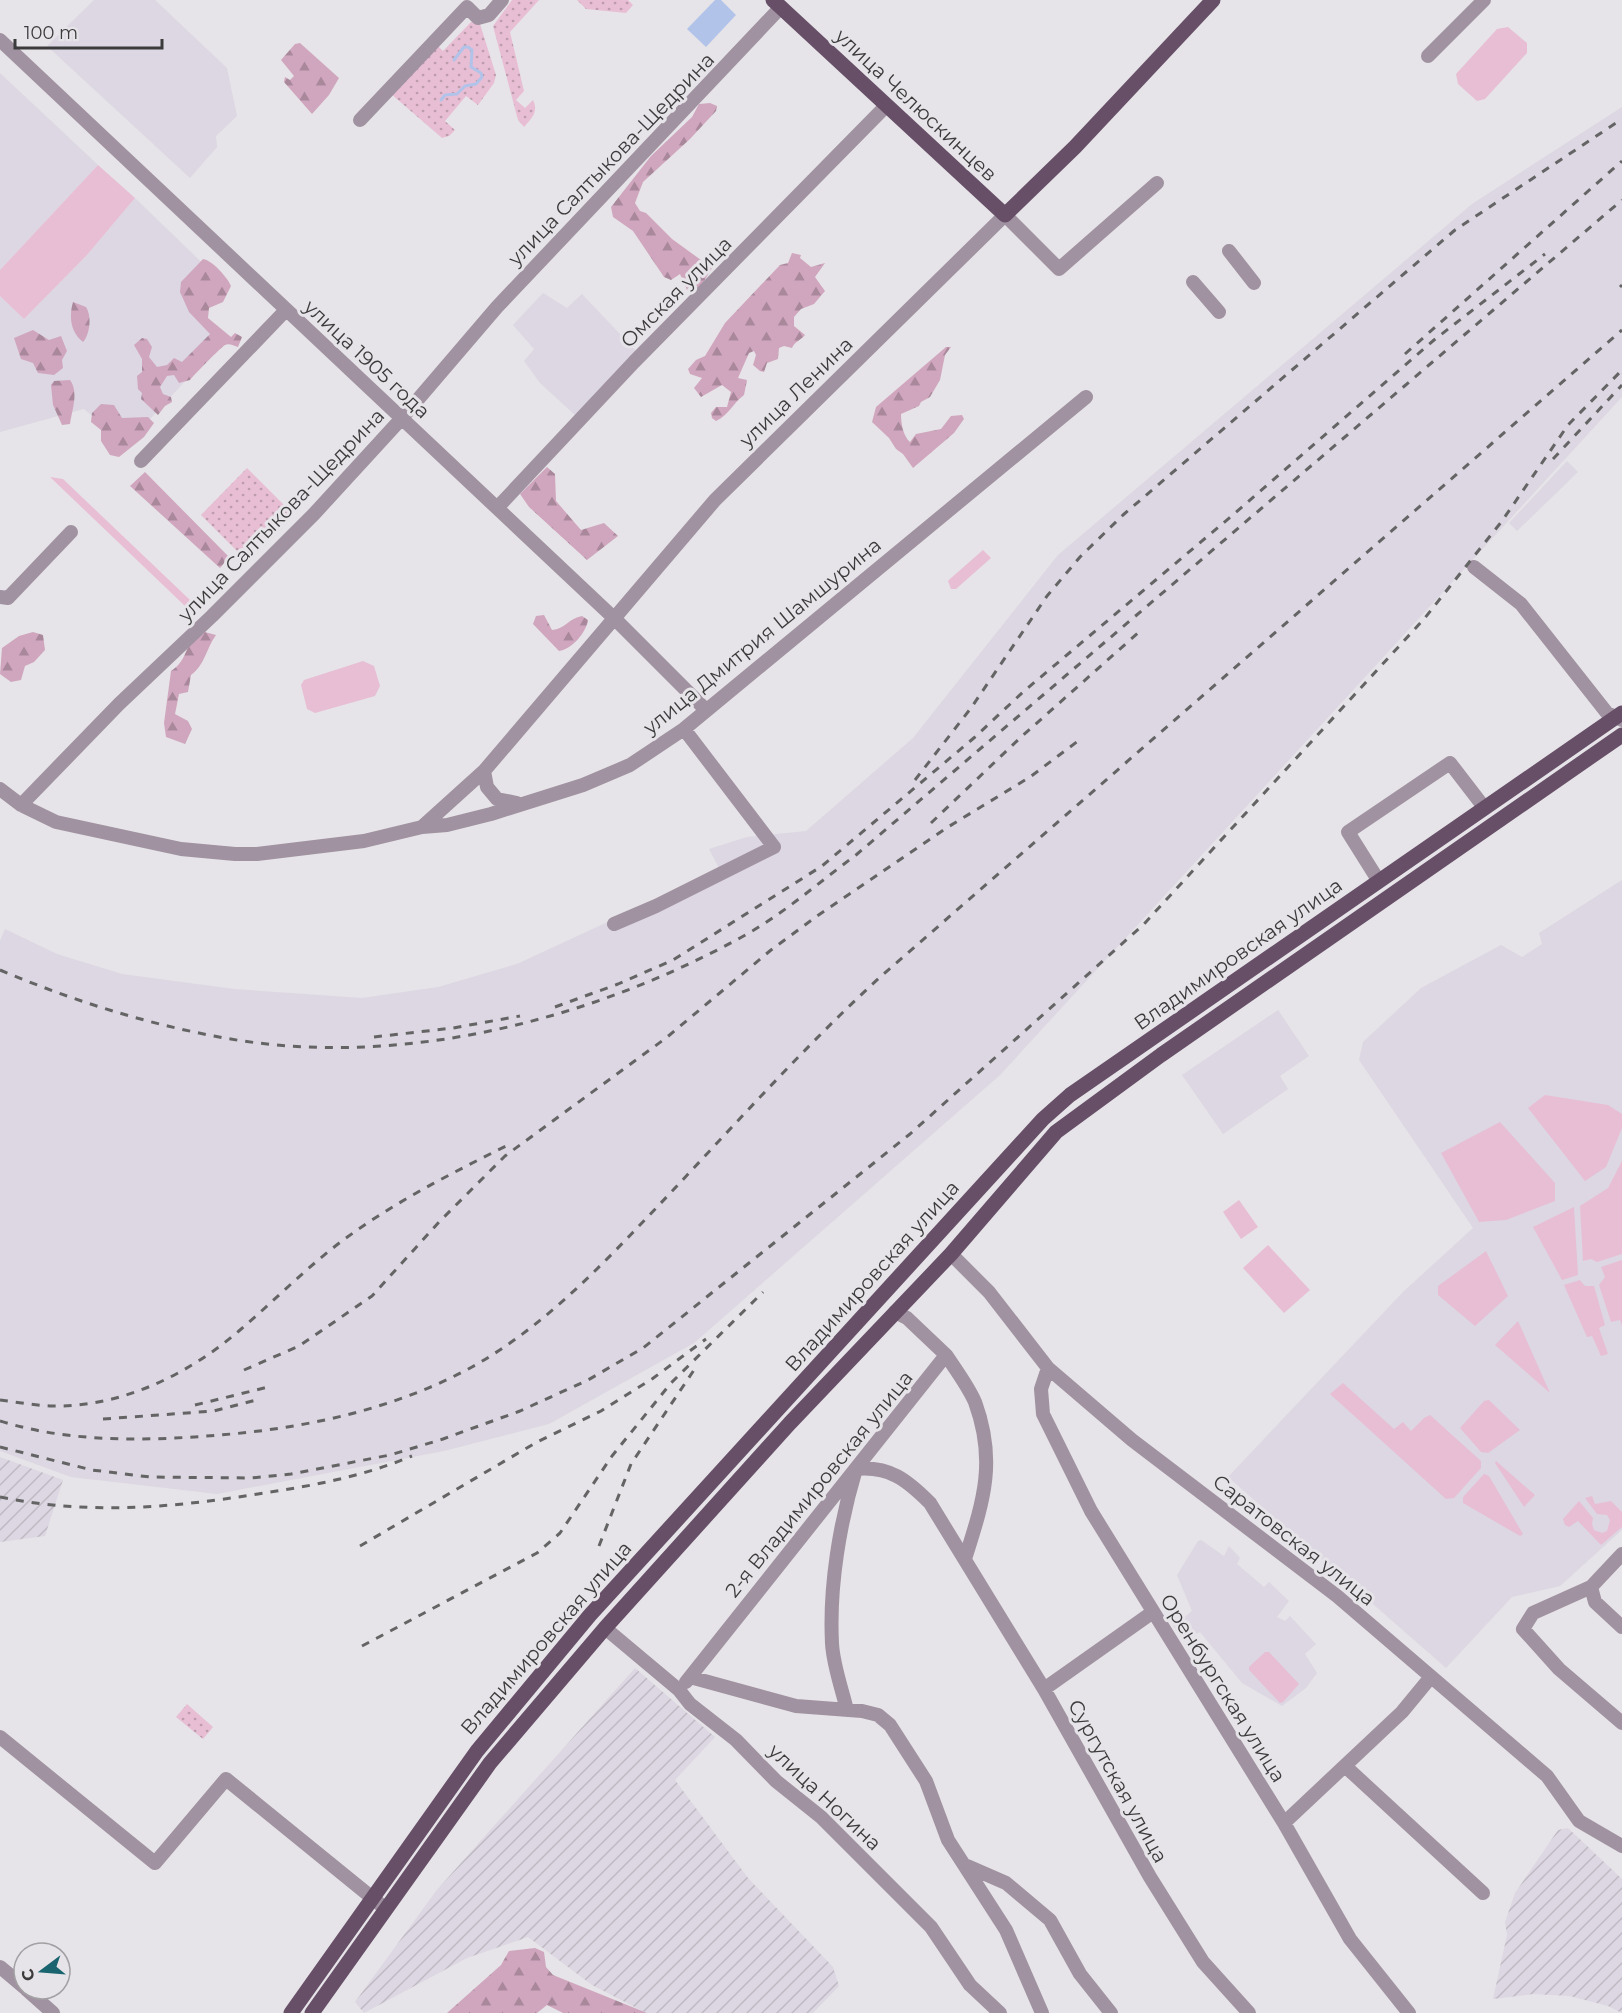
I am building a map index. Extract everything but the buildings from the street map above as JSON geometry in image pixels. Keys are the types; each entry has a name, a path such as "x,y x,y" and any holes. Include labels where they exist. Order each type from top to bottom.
{"main road":[{"name":"улица Ленина","path":"1005,215 1075,147 1213,0"},
{"name":"улица Челюскинцев","path":"777,4 1005,215"},
{"name":"Владимировская улица","path":"291,2013 477,1751 590,1615 1043,1119 1070,1095 1620,717"},
{"name":"Владимировская улица","path":"312,2013 490,1763 604,1628 894,1312 951,1254 1056,1132 1082,1111 1622,735"}],"street":[{"path":"360,120 467,7 478,18 489,15 502,0"},
{"path":"1428,56 1484,0"},
{"name":"улица Салтыкова-Щедрина","path":"21,806 119,704 298,530 402,418 497,306 777,4"},
{"name":"улица 1905 года","path":"0,40 616,620 705,709"},
{"name":"Омская улица","path":"497,508 634,362 886,105"},
{"path":"1005,215 1059,269 1157,183"},
{"name":"улица Ленина","path":"422,827 484,771 616,620 654,570 715,500 1005,215"},
{"path":"1229,251 1254,283"},
{"path":"1193,282 1219,312"},
{"path":"141,461 286,310"},
{"name":"улица Дмитрия Шамшурина","path":"0,789 21,806 56,822 181,849 236,854 343,844 422,827 447,825 583,784 630,765 684,729 705,709 1086,397"},
{"path":"0,597 8,598 71,532"},
{"path":"1474,567 1521,604 1607,713 1620,717"},
{"path":"614,924 666,902 774,847 684,729"},
{"path":"1375,876 1348,832 1450,763 1480,802"},
{"path":"484,771 487,787 497,799 517,803"},
{"name":"Саратовская улица","path":"951,1254 989,1292 1048,1368 1132,1440 1337,1596 1547,1776 1579,1821 1622,1846"},
{"path":"894,1312 907,1318 946,1355 974,1400 982,1426 987,1466 986,1487 965,1559"},
{"name":"2-я Владимировская улица","path":"680,1690 946,1355"},
{"name":"Оренбургская улица","path":"1048,1368 1041,1389 1043,1414 1091,1511 1284,1823 1350,1939 1409,2013"},
{"name":"Сургутская улица","path":"856,1469 875,1467 906,1480 930,1503 1044,1689 1150,1877 1191,1943 1203,1962 1249,2013"},
{"path":"847,1710 832,1644 836,1561 845,1504 856,1469"},
{"path":"1622,1554 1591,1587 1533,1613 1523,1629 1559,1669 1622,1723"},
{"path":"1591,1587 1595,1602 1622,1627"},
{"path":"1044,1689 1153,1612"},
{"name":"улица Ногина","path":"604,1628 680,1690 690,1704 736,1740 776,1781 821,1817 931,1927 970,1985 1000,2013"},
{"path":"690,1677 796,1706 847,1710 878,1716 891,1725 926,1781 937,1804 943,1830 1006,1930 1042,2013"},
{"path":"1284,1823 1402,1712 1430,1678"},
{"path":"0,1737 154,1863 226,1779 385,1908"},
{"path":"1346,1767 1483,1893"},
{"path":"965,1865 1006,1883 1050,1920 1080,1974 1111,2013"},
{"path":"0,1967 12,1977"},
{"path":"40,2001 53,2013"}],"shaded area":[{"path":"94,0 155,0 227,68 237,116 216,136 217,147 190,178 47,46"},
{"path":"512,0 539,0 510,32 524,91 516,100 525,108 533,100 535,104 533,115 524,127 518,120 493,26"},
{"path":"577,0 628,0 633,5 626,13 586,9"},
{"path":"471,22 480,24 496,75 494,83 478,105 466,96 445,121 455,130 449,136 442,138 390,93 435,43 443,51"},
{"path":"1508,27 1527,43 1527,53 1485,99 1477,101 1458,84 1456,74 1497,29"},
{"path":"0,73 98,165 0,270"},
{"path":"1622,107 1622,397 1000,1075 694,1343 549,1424 444,1451 217,1494 71,1477 0,1451 0,941 5,929 57,954 122,974 234,989 362,998 438,987 517,964 720,870 709,849 747,837 806,831 913,738 1058,555 1472,204"},
{"path":"98,165 135,198 87,255 24,319 0,296 0,270"},
{"path":"135,198 225,285 199,312 226,337 126,445 84,409 0,432 0,296 24,319 87,255"},
{"path":"543,293 567,308 582,294 637,352 576,416 540,383 524,361 534,349 513,325"},
{"path":"1567,461 1578,472 1517,531 1509,523"},
{"path":"247,468 290,511 244,558 201,515"},
{"path":"50,477 63,479 190,600 185,606"},
{"path":"983,550 991,558 956,589 951,589 948,581"},
{"path":"363,661 374,666 380,686 375,696 315,713 307,709 301,685 304,680"},
{"path":"1622,880 1622,1530 1560,1586 1512,1597 1446,1668 1228,1477 1403,1292 1473,1228 1359,1060 1363,1042 1421,988 1501,945 1522,957 1542,944 1539,933"},
{"path":"1278,1010 1309,1056 1280,1076 1288,1089 1223,1134 1182,1075"},
{"path":"1545,1095 1608,1105 1622,1114 1622,1128 1606,1167 1585,1181 1528,1108"},
{"path":"1500,1122 1555,1183 1555,1201 1506,1220 1479,1222 1441,1153"},
{"path":"1622,1161 1622,1254 1597,1262 1591,1259 1583,1261 1580,1206 1608,1188"},
{"path":"1239,1200 1258,1227 1241,1239 1223,1212"},
{"path":"1574,1207 1578,1275 1562,1280 1533,1227"},
{"path":"1268,1245 1310,1290 1284,1313 1243,1268"},
{"path":"1486,1251 1508,1296 1475,1326 1438,1295 1438,1286"},
{"path":"1622,1260 1622,1326 1620,1320 1611,1322 1599,1285 1605,1277 1601,1267"},
{"path":"1580,1280 1585,1286 1594,1286 1605,1325 1599,1328 1608,1354 1601,1356 1592,1336 1587,1337 1564,1285"},
{"path":"1518,1321 1550,1393 1495,1345"},
{"path":"1343,1383 1394,1429 1403,1422 1411,1431 1430,1415 1481,1461 1481,1468 1454,1498 1446,1499 1330,1394"},
{"path":"1489,1400 1520,1430 1488,1453 1481,1452 1460,1428 1484,1401"},
{"path":"0,1457 63,1480 45,1536 0,1542"},
{"path":"1496,1461 1535,1495 1524,1507 1495,1463"},
{"path":"1484,1474 1489,1476 1523,1534 1520,1536 1463,1503 1463,1497"},
{"path":"1592,1496 1595,1504 1611,1501 1622,1512 1622,1527 1601,1545 1578,1521 1569,1527 1565,1525 1563,1519 1579,1501 1593,1518 1594,1530 1602,1533 1607,1531 1610,1520 1607,1515 1597,1514 1585,1498"},
{"path":"1201,1540 1224,1556 1229,1546 1240,1558 1237,1564 1264,1587 1269,1582 1289,1601 1277,1617 1285,1621 1290,1616 1316,1644 1305,1654 1317,1673 1306,1688 1282,1706 1242,1683 1200,1632 1183,1640 1173,1626 1192,1611 1177,1575 1198,1541"},
{"path":"1265,1652 1269,1652 1299,1684 1280,1703 1249,1670 1249,1667"},
{"path":"635,1668 715,1737 675,1780 748,1878 833,1967 839,1986 813,2013 646,2013 592,1985 528,1937 467,1958 364,2013 355,2002 436,1891"},
{"path":"187,1704 213,1727 203,1739 176,1717"},
{"path":"1568,1828 1622,1879 1622,2013 1608,2006 1570,1996 1533,1994 1493,1999 1507,1935 1505,1922 1515,1893 1558,1830"}],"green space":[{"path":"300,43 339,78 329,95 312,114 284,82 285,77 290,80 294,76 281,60 295,44"},
{"path":"710,103 717,106 716,111 690,139 643,182 635,203 640,211 646,213 672,239 712,268 700,288 687,290 680,274 671,280 664,277 633,231 613,217 611,207 651,156 692,117 699,104"},
{"path":"792,253 801,255 800,258 811,267 825,263 815,277 825,291 814,304 801,309 794,317 794,326 805,335 792,348 784,346 779,348 778,359 767,363 764,372 753,365 756,355 754,351 749,353 738,378 747,380 744,395 716,421 712,418 711,413 716,407 727,407 731,392 722,385 701,397 694,388 702,378 690,374 688,369 696,360 705,356 725,323 780,265 788,263"},
{"path":"203,259 219,270 231,286 223,302 209,308 208,318 231,337 235,333 242,337 238,347 225,345 190,380 179,383 174,375 167,376 160,387 163,394 171,397 172,402 165,406 158,415 141,399 142,393 138,389 137,376 142,372 142,359 134,345 142,338 147,339 152,347 149,357 157,367 167,365 174,358 182,362 210,334 189,312 180,292 181,282"},
{"path":"73,302 86,307 89,315 89,330 83,342 73,329 71,313"},
{"path":"33,330 49,340 61,336 67,351 62,360 63,368 54,375 38,373 33,363 21,359 14,338"},
{"path":"946,347 951,347 945,355 940,380 930,397 921,402 919,406 901,414 903,429 910,442 916,434 941,429 951,416 962,415 964,419 954,433 913,468 889,438 872,422 876,407"},
{"path":"70,380 74,396 70,424 62,425 53,405 51,385 54,381"},
{"path":"101,404 114,405 122,418 148,417 154,423 144,437 119,457 110,455 101,441 101,430 91,422 92,413"},
{"path":"547,467 555,474 556,501 581,530 604,523 618,536 587,560 529,507 520,494"},
{"path":"145,472 229,557 220,568 130,486"},
{"path":"544,615 552,630 578,617 582,616 588,620 578,640 559,651 533,624 536,616"},
{"path":"201,631 216,635 202,662 191,675 188,692 179,694 175,714 188,721 192,729 185,744 166,737 164,723 171,671 181,661 192,640"},
{"path":"33,632 43,635 45,650 34,662 25,666 21,680 11,682 0,674 2,648 19,636"},
{"path":"535,1948 544,1952 546,1967 553,1975 647,2013 563,2013 547,2005 537,2013 447,2013 501,1965 509,1951"}],"water":[{"path":"715,0 721,0 736,15 706,47 687,29"}],"waterway":[{"path":"441,100 445,95 457,94 465,86 476,84 482,77 481,73 471,67 472,50 468,47 464,47 454,60"}],"railway":[{"path":"915,780 971,708 1047,596 1080,557 1123,515 1455,230 1622,119"},
{"path":"1405,354 1622,161"},
{"path":"0,970 105,1009 186,1030 281,1045 349,1047 417,1043 485,1032 552,1016 617,994 680,968 755,929 856,855 1622,200"},
{"path":"555,1007 618,984 673,960 822,866 975,737 1023,692 1234,514 1434,340 1545,254"},
{"path":"0,1421 54,1433 109,1439 192,1437 253,1432 318,1421 381,1405 443,1382 499,1351 548,1314 594,1272 794,1061 879,978 1622,330"},
{"path":"0,1447 92,1470 150,1477 251,1478 291,1474 390,1455 443,1439 520,1411 588,1380 643,1348 910,1134 1144,924 1424,619 1502,521 1568,425 1622,370"},
{"path":"1553,459 1622,385"},
{"path":"931,823 1020,738 1139,632"},
{"path":"244,1370 299,1346 372,1296 439,1222 505,1156 666,1038 771,950 948,827 1030,777 1078,741"},
{"path":"374,1037 453,1028 520,1016"},
{"path":"0,1400 50,1406 76,1405 127,1395 152,1386 220,1346 316,1262 382,1213 512,1143"},
{"path":"362,1646 537,1553 560,1533 612,1456 671,1383 763,1292"},
{"path":"360,1546 537,1442 601,1411 652,1379 706,1339"},
{"path":"599,1546 631,1464 694,1370"},
{"path":"195,1405 268,1387"},
{"path":"103,1419 214,1411 260,1399"},
{"path":"0,1497 33,1503 97,1508 193,1503 336,1480 374,1470 412,1456"}]}
